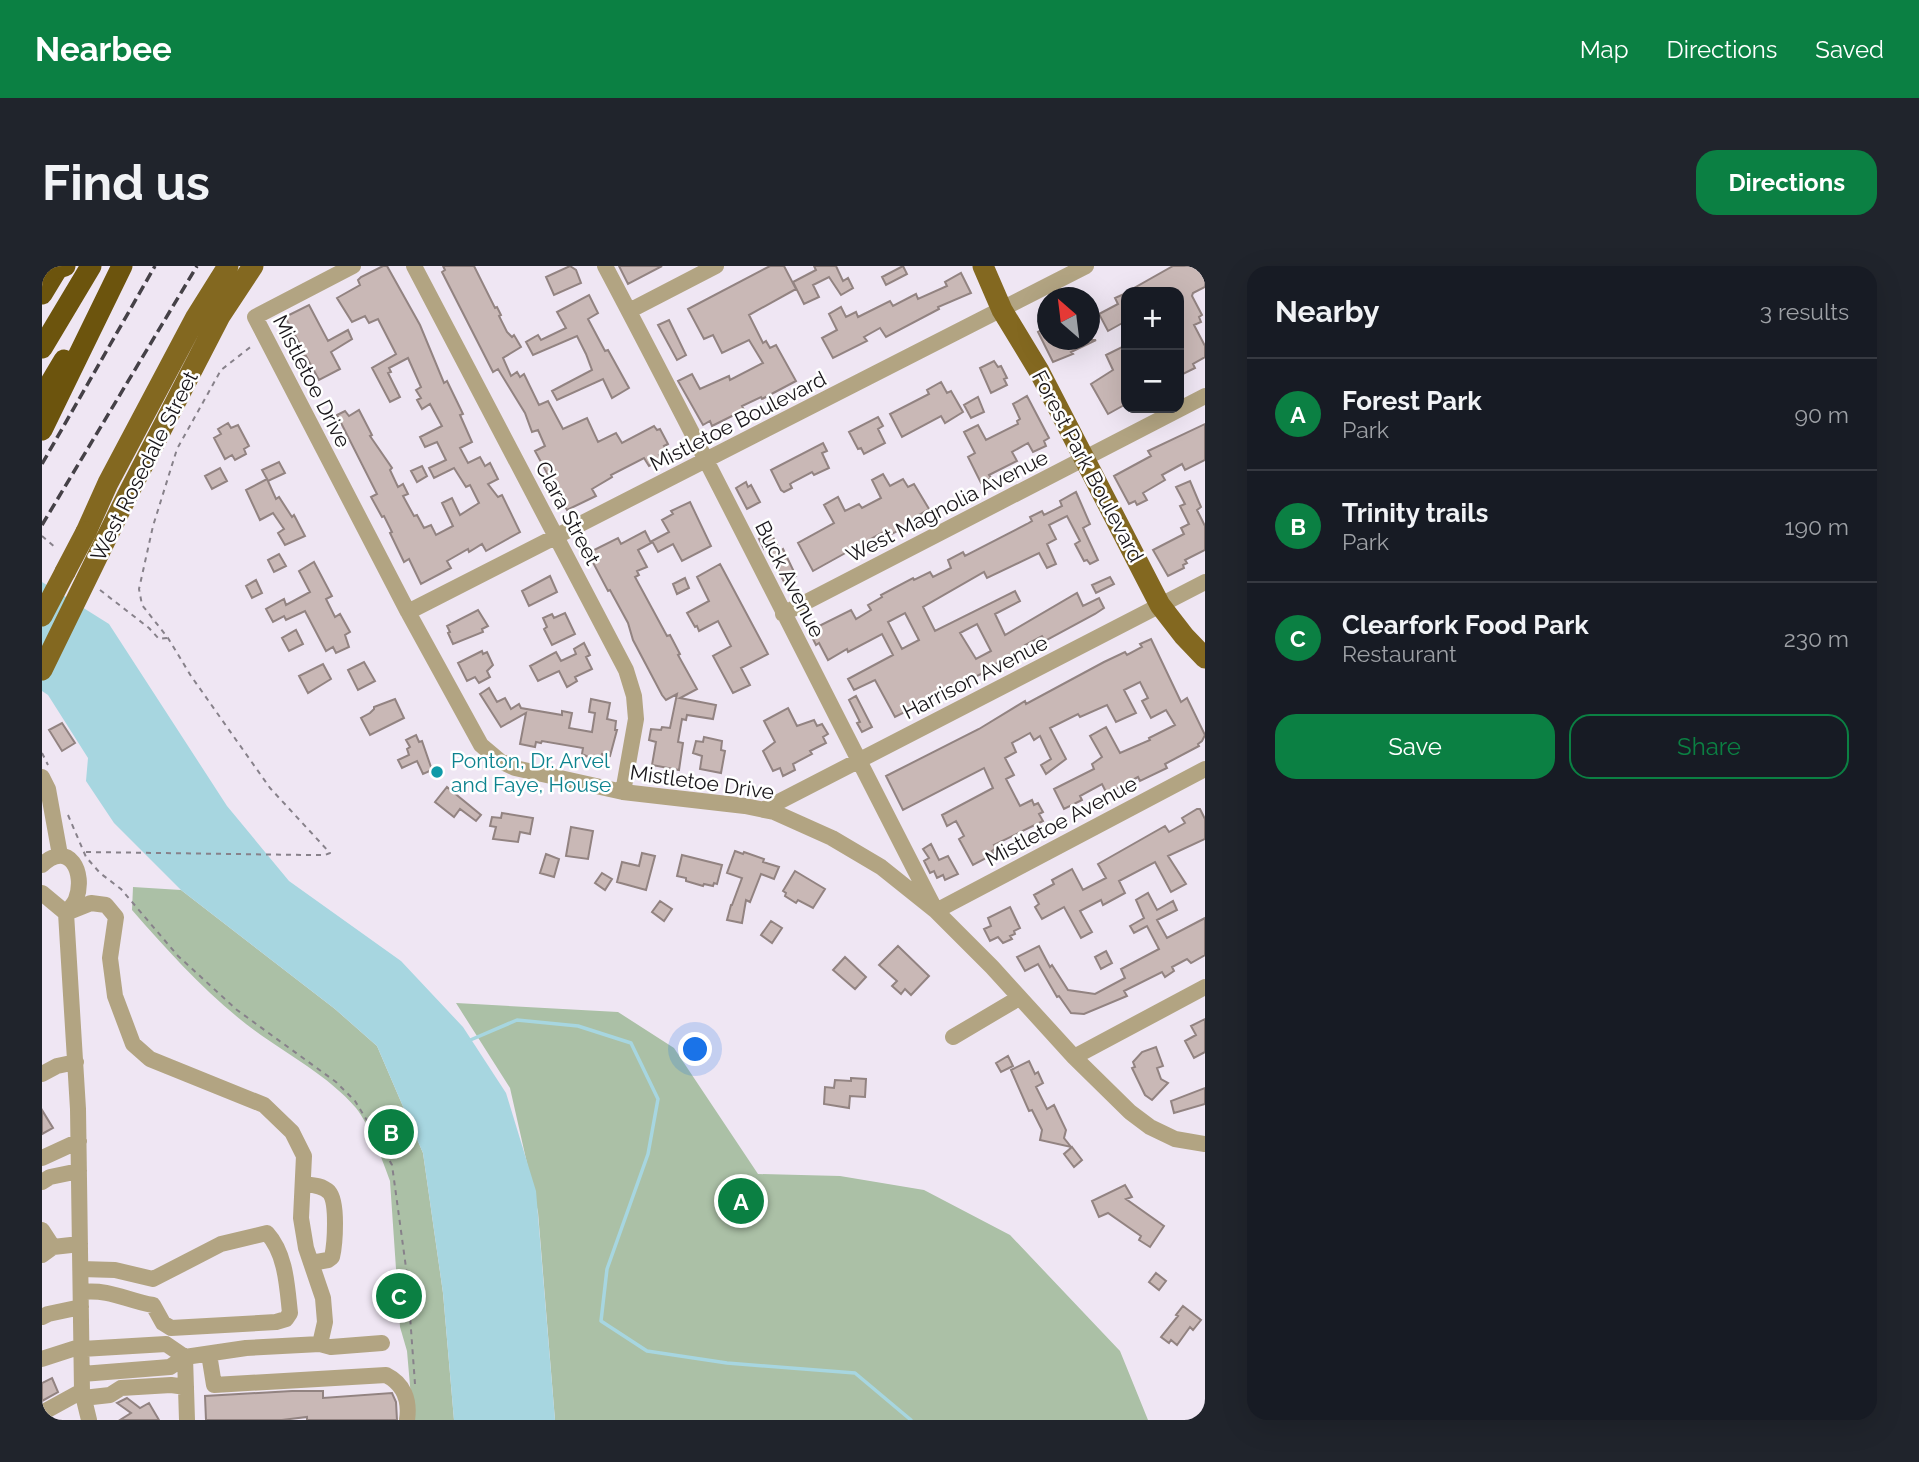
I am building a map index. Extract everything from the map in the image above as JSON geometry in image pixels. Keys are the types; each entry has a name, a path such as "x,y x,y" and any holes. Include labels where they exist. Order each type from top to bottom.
{"highway":[{"path":"42,294 59,266"},
{"path":"42,273 65,266"},
{"path":"42,348 91,266"},
{"path":"42,397 122,266"},
{"path":"42,430 122,266"}],"main road":[{"name":"West Rosedale Street","path":"42,616 64,563 86,533 108,483 195,317 228,266"},
{"name":"West Rosedale Street","path":"42,670 214,327 253,266"},
{"name":"Forest Park Boulevard","path":"983,266 1002,310 1039,371 1160,605 1205,658"},
{"path":"42,598 64,563"}],"street":[{"name":"Mistletoe Drive","path":"353,266 254,317 408,612 481,745 489,753 515,768 623,792 764,810 804,824 832,838 881,867 936,911 1130,1112 1150,1128 1175,1139 1205,1144"},
{"name":"Clara Street","path":"414,266 626,670 634,696 636,719 623,792"},
{"name":"Buck Avenue","path":"605,266 936,911"},
{"path":"629,311 716,266"},
{"name":"Mistletoe Boulevard","path":"408,612 1086,266"},
{"name":"West Magnolia Avenue","path":"783,614 1205,396"},
{"name":"Harrison Avenue","path":"764,810 1205,582"},
{"name":"Mistletoe Avenue","path":"936,911 1205,769"},
{"path":"48,776 46,799 60,856"},
{"path":"42,865 47,860 60,856 72,861 79,876 75,901 66,913 79,1140 82,1374 85,1408"},
{"path":"42,893 66,913"},
{"path":"66,913 91,903 106,905 116,917 110,958 115,996 132,1044 150,1059 264,1105 292,1132 304,1156 301,1218 311,1263 323,1298 326,1322 320,1345"},
{"path":"1074,1057 1205,988"},
{"path":"953,1037 1019,998"},
{"path":"42,1057 57,1066"},
{"path":"42,1074 57,1066 76,1062"},
{"path":"42,1158 79,1140"},
{"path":"42,1182 50,1177 79,1171"},
{"path":"303,1184 327,1190 334,1205 332,1257 311,1263"},
{"path":"42,1230 47,1251 80,1244"},
{"path":"42,1317 96,1291 115,1293 153,1306 163,1323 171,1328 276,1322 286,1319 290,1313 286,1277 274,1241 267,1233 221,1244 153,1279 116,1270 80,1269"},
{"path":"276,1322 277,1347"},
{"path":"82,1374 170,1367 185,1357 209,1354 277,1347 382,1343"},
{"path":"42,1359 82,1348 166,1344 185,1357"},
{"path":"209,1354 214,1385 386,1375 397,1380 405,1391 408,1420"},
{"path":"185,1357 187,1420"},
{"path":"42,1413 85,1408 121,1388 171,1385 186,1387"}],"path":[{"path":"86,852 330,853 270,788 191,676 169,638 142,605 139,589 153,526 177,449 221,370 243,351 260,341"},
{"path":"42,536 64,563"},
{"path":"86,580 149,628 159,639 169,638"},
{"path":"42,753 48,776"},
{"path":"65,808 86,857 100,873 121,889 178,956 237,1010 336,1082 355,1101 371,1126 391,1165 407,1275 416,1388"}],"green space":[{"path":"133,887 181,890 335,1009 377,1046 423,1153 443,1293 454,1420 413,1420 407,1351 400,1327 390,1181 366,1123 344,1095 230,1011 172,955 132,910"},
{"path":"456,1003 618,1012 674,1048 758,1174 840,1176 924,1190 1010,1235 1120,1351 1148,1420 555,1420 538,1212 510,1088"}],"water":[{"path":"42,582 109,624 227,806 289,881 401,961 463,1027 506,1093 536,1191 555,1420 454,1420 443,1293 423,1153 377,1046 335,1009 181,890 114,823 86,781 88,758 48,695 42,691"}],"building":[{"path":"387,266 420,325 444,383 447,381 463,414 460,415 472,442 460,448 468,463 480,457 485,466 490,463 498,479 488,484 498,497 502,495 520,532 486,551 482,544 469,552 468,549 447,561 451,568 421,584 409,559 404,562 384,516 382,517 371,497 377,494 337,415 345,411 349,416 359,410 372,435 370,436 392,468 390,470 398,487 403,484 408,494 403,496 424,528 431,525 436,535 453,526 442,503 452,498 460,515 479,503 470,485 466,487 454,468 434,478 429,468 446,460 437,442 425,447 420,437 442,426 430,404 422,409 417,400 421,398 416,390 421,387 408,358 389,368 391,372 388,373 400,397 390,402 372,368 396,354 394,350 378,319 369,323 365,316 352,322 337,298 360,285 358,280 361,277"},
{"path":"443,266 474,266 501,315 499,316 507,332 512,337 514,335 521,347 503,358 511,376 517,372 520,377 524,374 539,405 548,401 563,429 587,418 598,442 616,433 622,443 654,426 657,430 660,429 668,444 664,446 667,451 659,455 661,460 649,466 644,458 611,475 612,477 592,489 596,496 567,510 535,451 545,446 538,430 532,432 525,413 498,369 493,372 442,272 445,270"},
{"path":"570,266 576,270 581,283 554,295 546,277"},
{"path":"619,266 662,266 628,284"},
{"path":"770,266 784,266 796,289 749,315 763,343 766,341 770,348 776,345 796,381 742,406 744,410 712,426 710,421 703,425 678,381 692,374 700,389 729,376 730,380 763,363 749,340 722,353 713,335 704,339 688,309"},
{"path":"814,266 836,266 843,281 848,278 853,288 841,295 829,277 813,285 819,297 804,304 793,282 816,270"},
{"path":"903,266 907,274 886,285 882,277"},
{"path":"1173,266 1205,266 1205,287 1192,296 1202,315 1199,317 1201,322 1194,325 1205,346 1205,357 1193,364 1195,368 1184,374 1184,287 1136,287"},
{"path":"961,273 971,293 938,307 939,309 886,337 880,328 864,337 867,341 833,358 822,338 837,330 829,314 841,307 846,317 856,312 858,317 890,301 893,306 916,294 918,299 947,286 945,282"},
{"path":"589,295 598,313 588,319 629,388 612,398 603,379 557,400 552,391 592,370 577,336 533,355 526,342 538,335 541,340 566,328 557,312"},
{"path":"1121,295 1121,324 1108,331 1100,313 1118,304 1115,298"},
{"path":"309,305 328,341 348,330 352,339 331,352 340,369 319,380 306,356 303,356 299,347 301,346 285,317"},
{"path":"669,320 686,355 677,360 658,325"},
{"path":"1121,348 1121,407 1108,414 1091,384 1113,370 1106,355"},
{"path":"1047,350 1075,350 1071,352 1073,354 1053,362"},
{"path":"994,361 998,367 1001,366 1007,378 1004,379 1007,385 991,393 980,368"},
{"path":"941,382 947,393 951,391 963,412 945,423 941,416 902,437 890,414 929,394 927,390"},
{"path":"1027,396 1049,438 1044,441 1046,446 1033,452 1028,443 1012,452 1017,461 989,475 991,478 981,483 968,457 975,453 964,432 978,425 986,440 1018,424 1020,419 1013,404"},
{"path":"978,397 984,412 971,418 964,405"},
{"path":"878,417 883,426 878,429 885,443 864,454 861,448 858,449 849,432"},
{"path":"228,423 231,428 238,425 249,446 244,449 246,454 235,460 232,455 225,459 214,438 221,434 218,429"},
{"path":"1205,424 1205,460 1185,470 1182,464 1162,475 1165,480 1143,493 1147,500 1137,505 1135,501 1129,504 1114,476 1151,456 1148,451"},
{"path":"823,443 827,451 822,453 829,468 814,475 812,472 790,484 792,488 784,492 781,490 771,470"},
{"path":"279,462 285,473 268,481 262,470"},
{"path":"422,466 427,476 417,482 411,471"},
{"path":"220,468 227,481 212,489 205,476"},
{"path":"883,474 890,486 903,479 908,487 914,484 929,509 907,522 909,525 888,536 885,531 813,571 798,543 834,523 824,505 838,497 845,511 859,504 862,508 881,498 872,480"},
{"path":"267,479 276,499 279,497 292,517 294,515 305,536 285,545 278,533 284,529 273,513 260,520 246,490"},
{"path":"1190,481 1201,507 1197,510 1205,526 1205,550 1185,560 1187,563 1183,565 1184,568 1168,576 1153,550 1184,534 1181,528 1189,524 1180,506 1185,504 1176,487"},
{"path":"746,482 748,487 751,485 760,502 747,509 736,488"},
{"path":"1076,492 1090,524 1083,528 1098,560 1090,564 1087,560 1084,561 1075,544 1080,541 1067,516 1049,525 1056,539 1047,544 1056,564 1047,568 1039,553 987,578 984,572 923,607 935,631 1015,591 1020,601 995,614 1005,635 1077,593 1083,606 1099,598 1104,608 1095,614 1045,641 1042,636 1025,645 1027,648 982,671 983,673 895,717 875,680 854,690 848,679 893,655 882,634 828,660 819,643 816,645 809,631 851,610 856,619 871,610 868,605 882,597 881,595 913,578 914,580 930,572 933,577 951,568 948,560 963,552 965,556 1027,524 1032,521 1030,517 1042,511 1044,515 1062,506 1060,501","holes":["905,613 919,640 902,649 888,622","977,624 991,651 976,659 960,633"]},
{"path":"690,502 711,546 682,561 673,544 658,552 652,541 669,532 662,520 673,514 671,511"},
{"path":"645,531 651,543 638,550 647,567 637,571 639,575 635,577 667,636 670,635 697,689 680,698 716,705 713,719 687,715 686,720 682,719 678,742 683,743 679,770 652,765 656,742 649,740 651,729 670,728 677,694 666,700 662,695 633,640 628,623 589,555 618,538 621,544"},
{"path":"771,533 780,551 783,549 796,576 784,582 767,547 764,549 759,539"},
{"path":"279,554 286,566 274,572 268,560"},
{"path":"314,562 332,596 326,599 335,617 340,614 350,632 345,635 349,647 336,653 333,647 326,651 305,611 286,620 284,616 273,622 266,609 284,599 286,605 310,592 299,571"},
{"path":"720,564 768,654 741,668 750,685 733,693 713,656 731,646 718,621 699,631 687,613 709,601 697,577"},
{"path":"550,576 557,592 529,606 522,591"},
{"path":"1110,577 1114,584 1096,593 1092,585"},
{"path":"685,578 689,588 677,594 673,584"},
{"path":"256,580 262,593 252,598 246,586"},
{"path":"478,610 488,626 482,629 483,632 453,644 447,626"},
{"path":"565,613 575,634 552,645 544,629 547,627 543,618 552,614 554,618"},
{"path":"296,630 303,644 289,651 282,638"},
{"path":"1151,639 1181,702 1187,698 1205,735 1199,746 1165,764 1167,768 1140,781 1138,777 1107,794 1102,784 1080,796 1082,800 1064,809 1054,789 1094,769 1092,764 1102,757 1090,736 1106,727 1120,753 1175,725 1166,710 1151,718 1142,701 1148,698 1140,682 1124,690 1136,713 1116,722 1107,705 1080,717 1078,714 1050,728 1066,759 1046,774 1041,765 1051,759 1040,736 1034,740 1030,733 1012,743 1016,752 1005,758 1014,775 1006,779 1020,806 1032,800 1034,805 1038,803 1043,812 1039,814 1043,821 994,845 994,854 973,865 959,839 964,836 956,821 947,826 942,815 993,788 984,768 903,810 886,776 979,729 1025,701 1026,704 1125,652 1127,655"},
{"path":"584,643 590,655 586,657 592,669 575,677 577,681 567,687 559,671 538,681 530,666 556,652 561,661 576,654 574,649"},
{"path":"482,651 483,654 487,652 493,665 487,671 490,677 479,683 475,677 467,681 458,663"},
{"path":"364,662 375,681 358,690 348,670"},
{"path":"323,664 331,679 308,693 299,676"},
{"path":"489,688 497,702 505,698 511,709 519,704 521,708 562,715 562,711 572,713 569,728 592,732 595,713 589,712 591,699 610,703 607,719 616,721 617,730 610,756 602,754 601,759 588,757 582,754 583,748 542,741 536,742 535,747 520,744 526,713 501,727 480,694"},
{"path":"856,696 872,727 862,732 849,700"},
{"path":"395,699 404,718 370,735 361,718 374,707"},
{"path":"788,708 797,726 814,720 817,726 822,724 828,734 823,737 826,743 793,764 795,770 783,776 780,768 773,771 763,751 775,742 764,721"},
{"path":"62,723 75,743 62,751 49,730"},
{"path":"416,735 419,742 422,741 432,770 423,774 417,761 402,768 398,760 409,755 407,749 410,747 406,740"},
{"path":"704,737 722,741 721,750 725,751 721,773 700,769 702,756 693,753 696,741 703,742"},
{"path":"447,787 481,815 476,821 460,809 454,817 435,802"},
{"path":"1200,809 1205,819 1205,839 1168,856 1186,884 1171,892 1155,862 1119,881 1125,893 1103,905 1101,900 1080,911 1092,932 1081,938 1064,907 1042,919 1035,907 1039,904 1034,895 1054,884 1052,880 1072,869 1083,890 1106,878 1098,864 1165,826 1169,832 1185,823 1182,818"},
{"path":"502,813 533,818 530,834 520,832 518,842 493,839 496,827 490,826 492,817 501,818"},
{"path":"571,827 593,831 588,859 566,856"},
{"path":"931,844 939,860 948,856 958,874 945,880 943,875 937,878 934,871 930,873 924,861 929,858 923,849"},
{"path":"735,851 764,859 763,862 779,867 774,879 761,874 750,902 746,900 742,923 727,920 742,878 727,873"},
{"path":"642,853 655,856 646,890 617,882 622,862 639,866"},
{"path":"546,854 559,859 554,877 540,873"},
{"path":"682,855 722,865 717,884 703,886 677,876"},
{"path":"795,871 825,889 813,908 798,900 796,903 785,896 783,891"},
{"path":"602,873 612,879 605,890 595,883"},
{"path":"1148,893 1157,910 1173,901 1177,910 1157,920 1167,938 1205,918 1205,955 1191,963 1187,959 1172,967 1174,971 1165,977 1162,972 1124,991 1127,996 1084,1014 1071,1013 1059,996 1057,997 1038,964 1025,971 1017,957 1039,946 1050,967 1052,965 1068,990 1095,994 1125,978 1121,969 1159,949 1147,926 1134,933 1130,926 1144,918 1136,900"},
{"path":"660,901 672,909 664,921 652,912"},
{"path":"1010,907 1020,928 1010,936 1012,939 1003,943 998,937 990,941 984,929 991,926 988,918"},
{"path":"771,921 782,928 772,943 761,935"},
{"path":"898,946 929,976 911,995 905,989 901,994 892,986 897,981 879,965"},
{"path":"1106,951 1112,963 1101,969 1095,957"},
{"path":"845,957 866,977 855,989 833,970"},
{"path":"1205,1019 1205,1052 1194,1058 1185,1041 1196,1035 1191,1026"},
{"path":"1156,1047 1163,1066 1157,1068 1161,1079 1168,1083 1152,1100 1145,1095 1132,1068 1135,1067 1133,1062 1142,1052"},
{"path":"1008,1056 1013,1066 1001,1072 996,1063"},
{"path":"1029,1061 1043,1083 1036,1087 1047,1109 1054,1105 1066,1130 1064,1138 1071,1147 1040,1140 1042,1130 1032,1110 1029,1111 1011,1070"},
{"path":"851,1078 866,1079 865,1097 850,1096 849,1108 824,1104 825,1087 834,1088 835,1080 851,1081"},
{"path":"1205,1088 1205,1104 1174,1113 1171,1101"},
{"path":"42,1110 53,1128 42,1134"},
{"path":"1072,1147 1082,1160 1074,1167 1064,1154"},
{"path":"1125,1185 1132,1197 1126,1199 1164,1226 1150,1247 1139,1240 1141,1236 1108,1213 1099,1217 1092,1201"},
{"path":"1156,1273 1166,1281 1159,1290 1149,1282"},
{"path":"1183,1306 1201,1320 1193,1330 1190,1327 1177,1345 1171,1340 1169,1343 1161,1337"},
{"path":"52,1378 58,1392 42,1401 42,1383"},
{"path":"323,1391 323,1398 392,1393 396,1402 397,1420 307,1420 307,1417 282,1420 206,1420 205,1396"},
{"path":"127,1398 140,1408 149,1403 159,1420 120,1420 131,1413 117,1403"}],"waterway":[{"path":"468,1041 517,1020 578,1026 631,1043 658,1099 648,1154 607,1269 601,1321 647,1351 727,1363 855,1373 911,1420"}],"railway":[{"path":"42,464 155,266"},
{"path":"42,525 197,266"}],"place":[{"name":"Ponton, Dr. Arvel and Faye, House","path":"437,772"},
{"name":"Trinity trails","path":"391,1132"},
{"name":"Forest Park","path":"741,1201"},
{"name":"Clearfork Food Park","path":"399,1296"}]}
